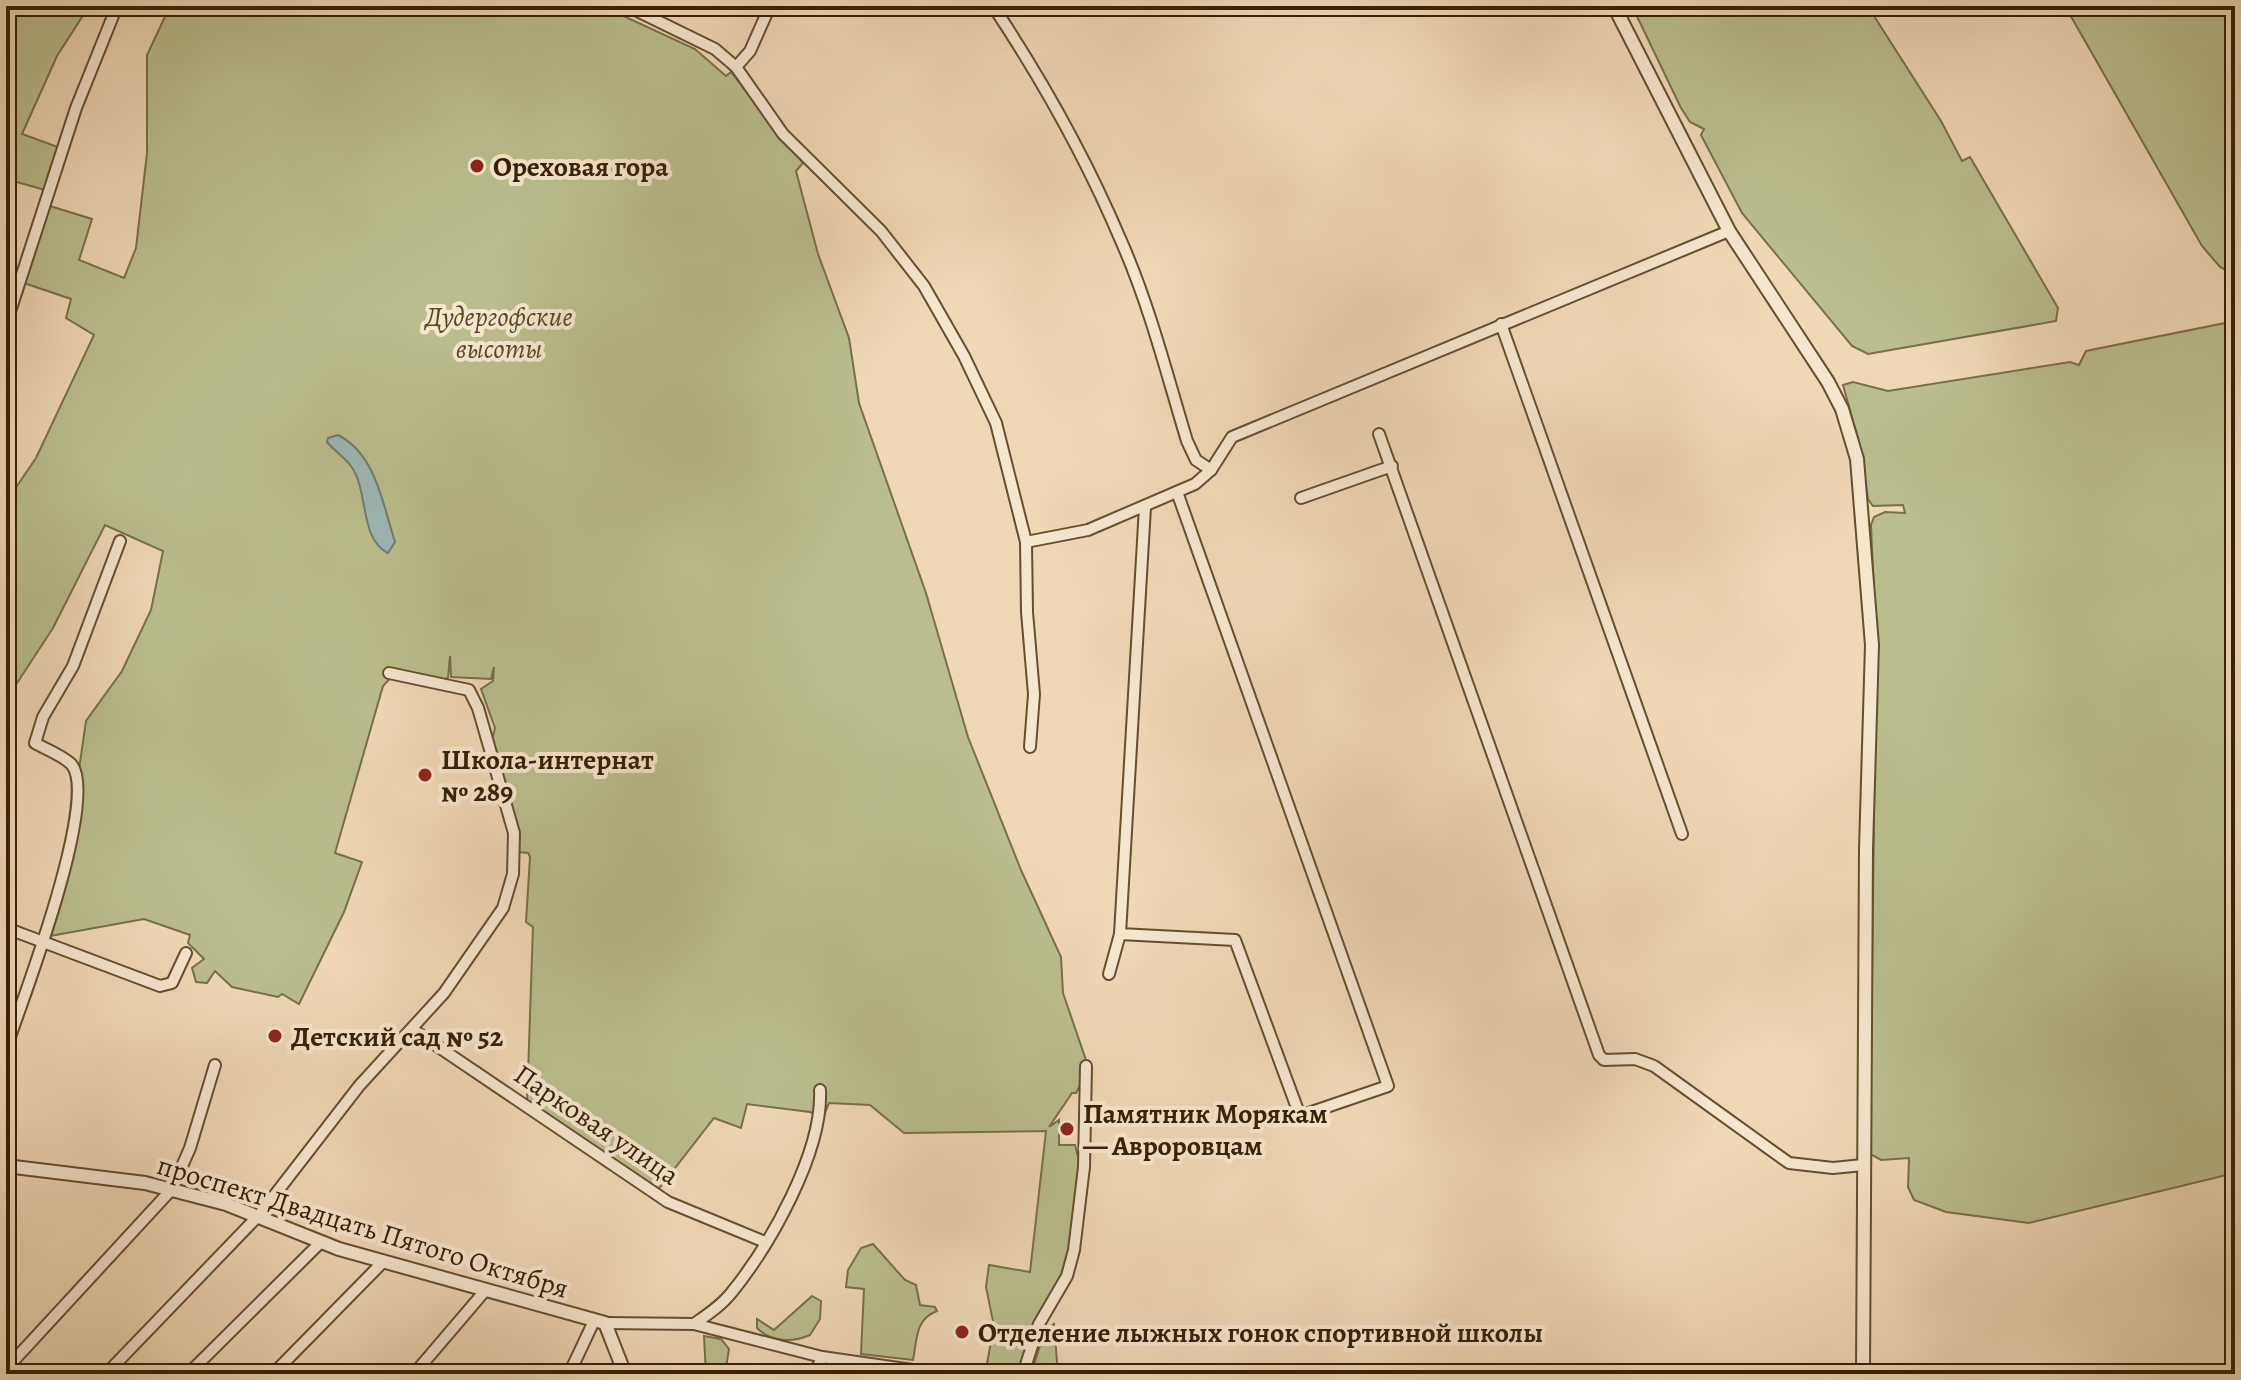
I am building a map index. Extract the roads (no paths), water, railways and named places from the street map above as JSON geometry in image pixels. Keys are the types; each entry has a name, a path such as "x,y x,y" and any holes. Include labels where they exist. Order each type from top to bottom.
{"street":[{"path":"6,324 76,108 117,6"},
{"path":"627,6 715,49 736,67 783,134 881,231 924,286 964,356 996,423 1026,542 1027,612 1034,694 1030,747"},
{"path":"736,67 750,51 770,6"},
{"path":"993,6 1038,74 1122,242 1151,320 1187,441 1196,460 1211,470"},
{"path":"1614,6 1729,231 1828,382 1842,409 1857,459 1872,645 1863,1165 1863,1374"},
{"path":"1026,542 1088,530 1145,507 1195,484 1211,470 1232,437 1729,231"},
{"path":"1501,324 1682,834"},
{"path":"1379,434 1599,1055 1604,1060 1635,1059 1654,1066 1789,1163 1809,1167 1863,1165"},
{"path":"1301,498 1392,466"},
{"path":"1120,934 1235,940 1300,1116 1388,1086 1177,492"},
{"path":"1109,974 1120,934 1145,507"},
{"path":"6,1048 69,859 79,784 71,765 35,743 43,717 73,666 120,541"},
{"path":"106,1374 260,1214 359,1086 412,1029 477,949 503,908 516,855 510,819 478,708 469,690 389,673"},
{"path":"6,928 160,986 172,983 186,953"},
{"name":"Парковая улица","path":"412,1029 668,1202 765,1242"},
{"path":"6,1369 172,1189 190,1148 215,1065"},
{"path":"1023,1374 1039,1324 1067,1276 1074,1250 1084,1167 1086,1066"},
{"path":"694,1324 731,1294 765,1242 801,1175 815,1131 820,1090"},
{"name":"проспект Двадцать Пятого Октября","path":"6,1166 114,1178 172,1189 260,1214 321,1242 382,1263 600,1322 694,1324 822,1357 940,1374"},
{"path":"188,1374 321,1242"},
{"path":"273,1374 382,1263"},
{"path":"414,1374 484,1292"},
{"path":"569,1374 600,1322"},
{"path":"600,1322 625,1374"},
{"path":"815,1374 822,1357"}],"water":[{"path":"338,435 351,444 370,467 395,542 388,553 380,547 369,529 353,470 327,442 328,438"}],"place":[{"name":"Ореховая гора","path":"477,166"},
{"name":"Школа-интернат № 289","path":"425,775"},
{"name":"Детский сад № 52","path":"275,1036"},
{"name":"Памятник Морякам — Авроровцам","path":"1067,1129"},
{"name":"Отделение лыжных гонок спортивной школы","path":"962,1332"}],"park label":[{"name":"Дудергофские высоты","path":"499,332"}]}
